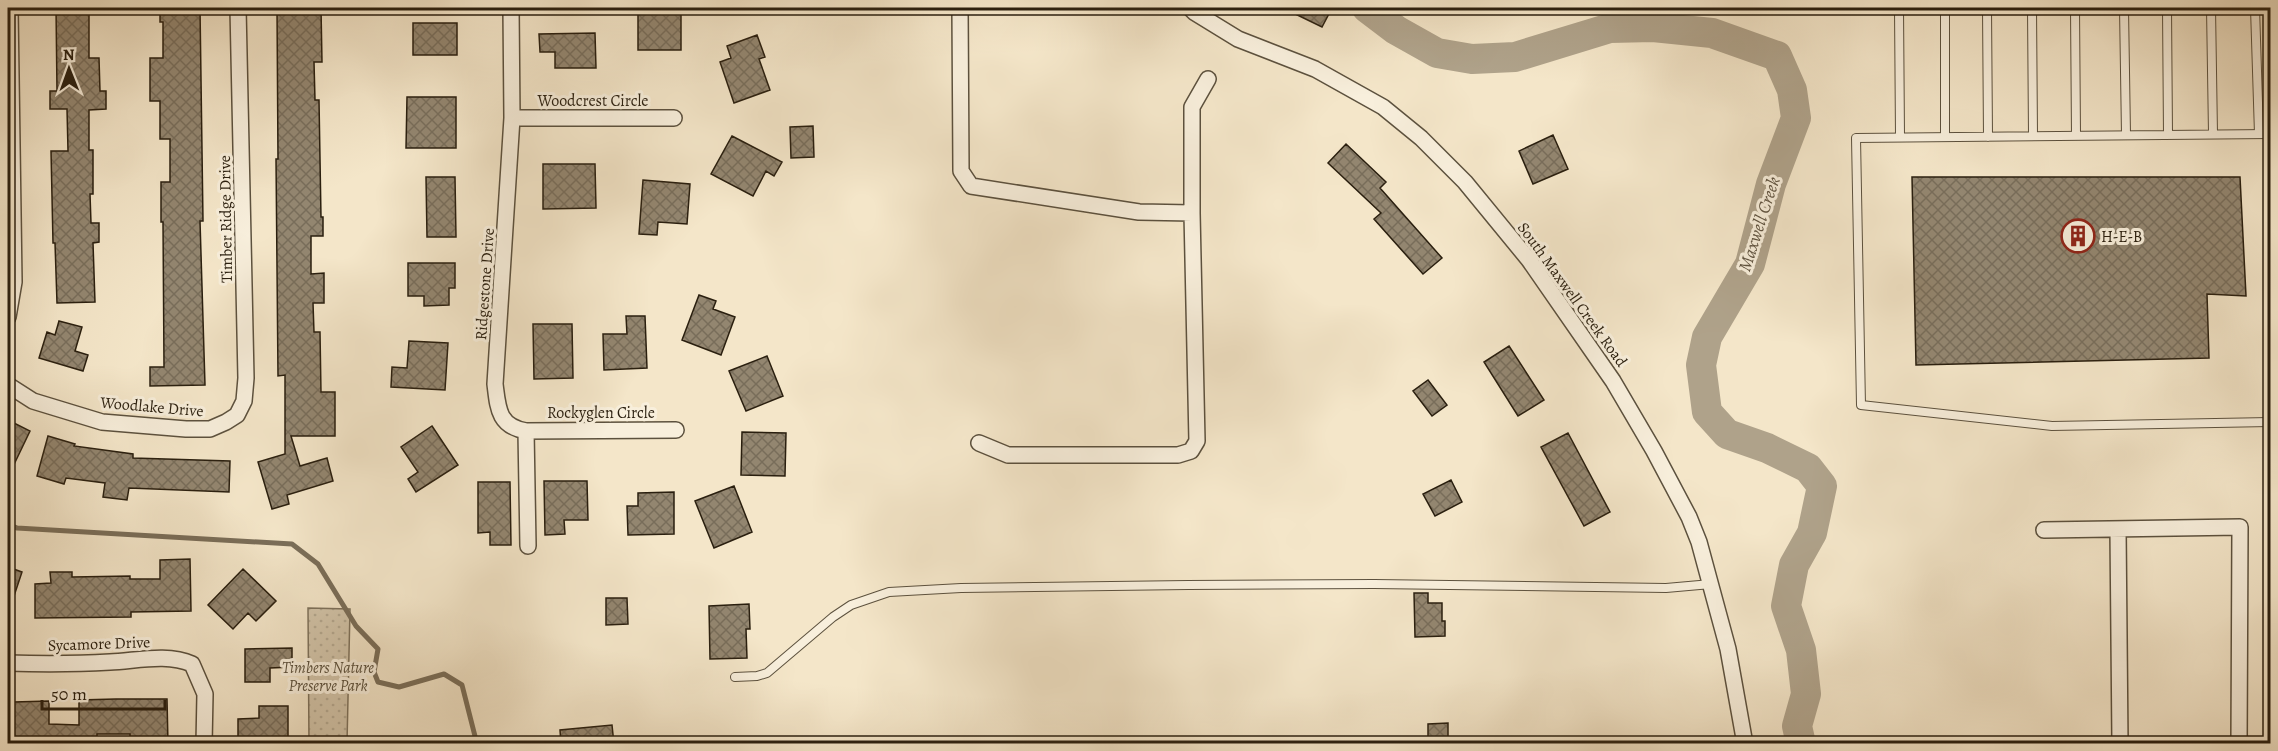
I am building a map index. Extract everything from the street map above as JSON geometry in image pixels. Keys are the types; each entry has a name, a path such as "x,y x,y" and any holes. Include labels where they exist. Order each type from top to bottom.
{"street":[{"path":"8,317 15,282 10,8"},
{"name":"Timber Ridge Drive","path":"226,422 237,415 244,401 246,378 238,8"},
{"name":"Ridgestone Drive","path":"511,8 512,118 495,384 498,409 502,418 515,429 526,431"},
{"path":"960,8 961,171 971,186 1139,212 1192,213"},
{"name":"South Maxwell Creek Road","path":"1190,8 1238,39 1315,69 1383,107 1422,138 1465,182 1529,260 1613,381 1689,517 1699,543 1728,649 1745,744"},
{"path":"979,443 1008,455 1178,455 1191,451 1197,441 1192,107 1208,79"},
{"name":"Woodcrest Circle","path":"512,118 674,118"},
{"name":"Woodlake Drive","path":"8,385 33,400 102,422 210,429 226,422"},
{"name":"Rockyglen Circle","path":"526,431 676,430"},
{"path":"526,431 528,546"},
{"path":"2044,530 2240,527 2239,744"},
{"path":"2118,529 2120,744"},
{"name":"Sycamore Drive","path":"8,663 108,662 166,658 183,660 192,664 205,694 204,744"}],"lane":[{"path":"1899,8 1900,137"},
{"path":"1945,8 1945,137"},
{"path":"1988,8 1988,137"},
{"path":"2032,8 2033,136"},
{"path":"2074,8 2076,136"},
{"path":"2124,8 2126,135"},
{"path":"2167,8 2168,135"},
{"path":"2211,8 2213,134"},
{"path":"2255,8 2259,134"},
{"path":"2271,134 1856,138 1861,405 2052,426 2271,422"},
{"path":"735,677 757,676 766,673 833,617 851,605 889,592 961,588 1200,585 1374,584 1666,588 1711,584"}],"green space":[{"name":"Timbers Nature Preserve Park","path":"308,608 350,609 347,743 309,743"}],"building":[{"path":"56,8 89,8 89,58 99,58 100,91 106,91 106,109 89,110 89,150 93,150 91,223 99,223 99,242 93,243 95,302 57,303 51,151 68,151 67,109 50,109 50,91 57,91"},
{"path":"160,8 200,8 203,221 200,221 205,385 150,386 150,367 164,367 161,182 170,182 170,139 160,139 160,101 150,101 150,58 163,58 163,22 160,22"},
{"path":"277,8 321,8 322,62 314,62 315,100 319,100 323,236 311,236 311,274 324,273 324,303 313,303 314,332 320,332 321,392 335,392 335,436 291,436 300,466 327,458 333,481 287,495 289,504 272,509 258,462 285,454 285,375 278,376"},
{"path":"681,8 681,50 638,50 638,9"},
{"path":"1283,8 1332,8 1322,27"},
{"path":"413,23 457,23 457,55 413,55"},
{"path":"595,33 596,68 555,68 555,52 540,52 539,34"},
{"path":"757,35 765,57 759,59 770,90 734,103 720,62 731,58 727,46"},
{"path":"407,97 456,97 456,148 406,148"},
{"path":"813,126 814,157 791,158 790,127"},
{"path":"1553,135 1568,169 1533,184 1519,151"},
{"path":"732,136 782,162 774,176 766,171 753,196 711,174"},
{"path":"1346,144 1386,182 1380,188 1442,258 1423,274 1374,219 1381,213 1328,163"},
{"path":"543,164 595,164 596,208 543,209"},
{"path":"426,177 455,177 456,237 427,237"},
{"name":"H-E-B","path":"1912,177 2240,177 2246,296 2207,294 2209,358 1916,365"},
{"path":"643,180 690,184 687,224 658,222 657,235 639,234"},
{"path":"408,263 455,263 455,288 449,288 449,305 424,306 424,296 408,296"},
{"path":"699,295 716,301 713,309 735,317 721,355 682,340"},
{"path":"626,316 645,316 647,368 604,370 603,334 627,334"},
{"path":"59,321 82,327 75,351 88,355 83,371 39,358 47,332 55,335"},
{"path":"533,324 572,324 573,378 534,379"},
{"path":"409,341 448,343 445,390 391,387 392,367 407,368"},
{"path":"1509,346 1544,400 1518,416 1484,362"},
{"path":"767,356 783,396 746,411 729,371"},
{"path":"1428,380 1447,405 1432,416 1413,391"},
{"path":"8,420 30,431 8,477"},
{"path":"432,426 458,465 416,492 408,479 418,472 401,447"},
{"path":"742,432 786,433 785,476 741,475"},
{"path":"1568,433 1610,512 1584,526 1541,447"},
{"path":"48,436 75,444 74,446 133,454 133,458 230,461 229,492 129,488 127,500 103,497 105,483 66,478 64,484 37,476"},
{"path":"1451,480 1462,502 1435,516 1423,494"},
{"path":"544,481 587,481 588,520 564,520 565,534 545,535"},
{"path":"478,482 510,482 511,545 490,545 490,532 478,533"},
{"path":"734,486 752,532 714,548 695,501"},
{"path":"674,492 674,534 628,535 627,506 638,506 638,493"},
{"path":"190,559 191,611 131,612 131,617 35,618 35,584 51,583 50,572 72,572 72,577 130,576 130,579 160,579 160,560"},
{"path":"8,567 22,572 10,608 8,608"},
{"path":"243,569 276,601 256,621 248,613 233,629 208,605"},
{"path":"1414,593 1428,593 1428,603 1442,603 1445,636 1415,637"},
{"path":"606,598 627,598 628,624 606,625"},
{"path":"749,604 750,629 746,629 747,658 710,659 709,606"},
{"path":"292,648 292,667 270,668 270,682 245,682 245,649"},
{"path":"167,699 168,744 130,744 130,734 97,734 97,744 14,744 14,702 49,701 49,724 79,725 79,700"},
{"path":"259,706 288,706 288,744 238,744 238,719 259,718"},
{"path":"1448,723 1448,744 1428,744 1428,724"},
{"path":"612,725 614,744 561,744 560,730"}],"waterway":[{"name":"Maxwell Creek","path":"1367,8 1396,30 1437,53 1472,59 1515,57 1610,28 1653,27 1712,33 1777,56 1792,90 1796,118 1771,184 1750,264 1707,337 1701,365 1707,412 1727,434 1767,448 1808,468 1822,486 1812,533 1794,565 1786,606 1801,650 1806,694 1797,726 1801,744"},
{"path":"8,524 17,528 292,544 318,564 356,626 378,649 374,672 378,682 399,687 444,674 462,685 477,744"}],"place":[{"name":"H-E-B","path":"2078,236"}]}
